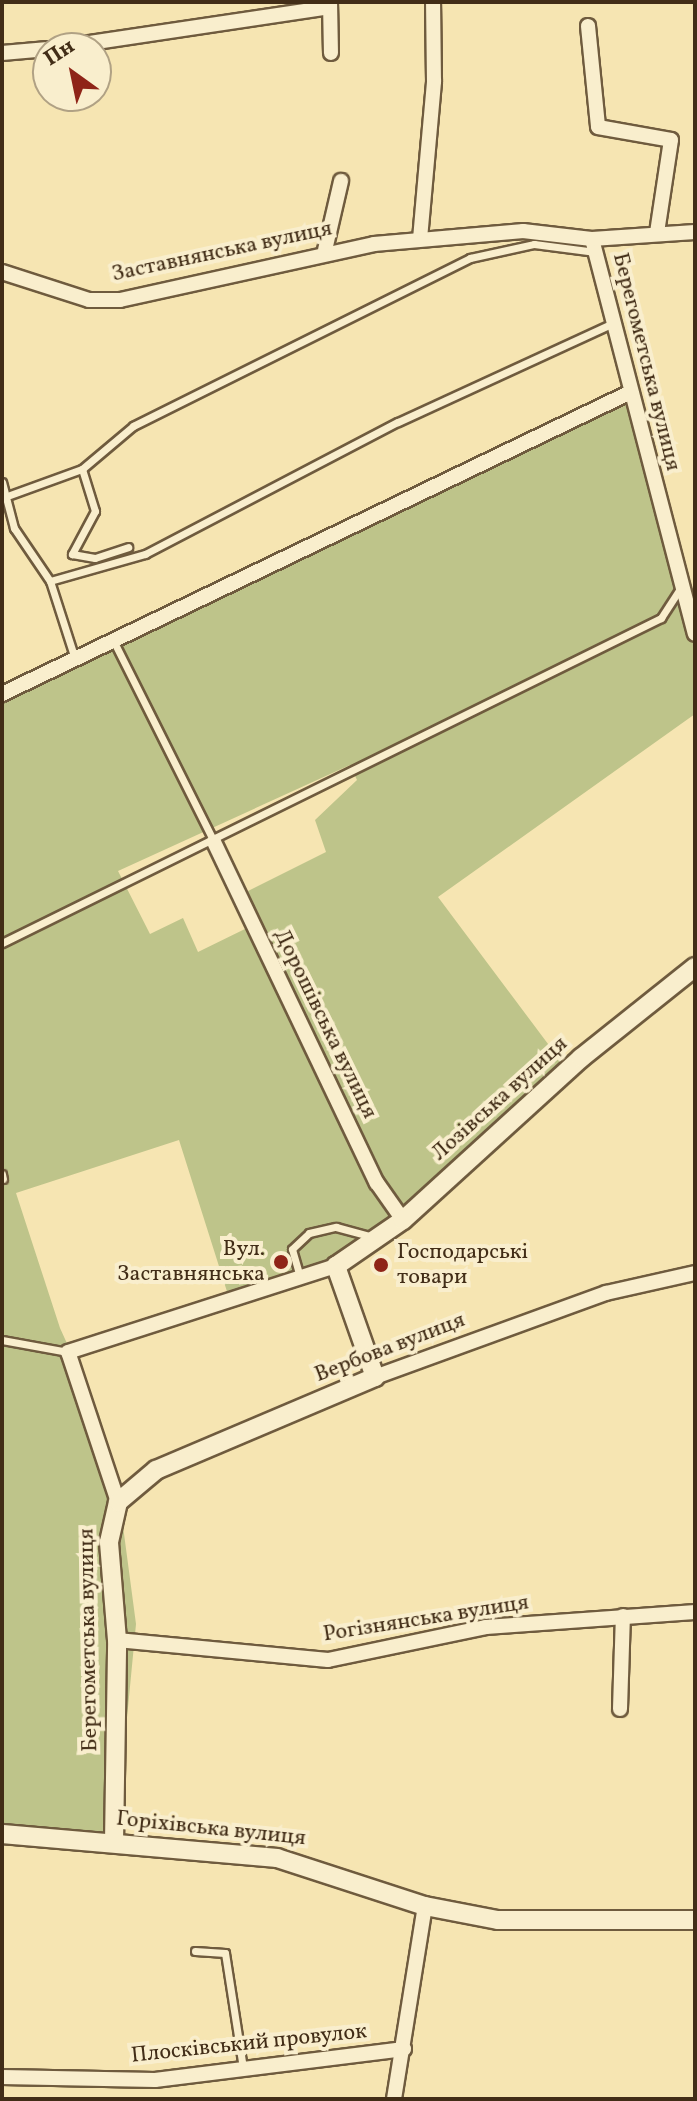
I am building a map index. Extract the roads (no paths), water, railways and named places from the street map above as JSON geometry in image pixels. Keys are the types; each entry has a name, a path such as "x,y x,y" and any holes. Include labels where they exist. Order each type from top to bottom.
{"street":[{"path":"420,239 434,81 433,2"},
{"path":"112,39 330,4 331,53"},
{"path":"588,26 598,127 671,140 657,233"},
{"path":"2,53 32,50"},
{"path":"325,250 341,181"},
{"name":"Заставнянська вулиця","path":"2,272 89,300 120,300 325,250 523,231 593,246 657,233 695,232"},
{"name":"Берегометська вулиця","path":"593,246 695,634"},
{"path":"2,694 631,392"},
{"name":"Дорошівська вулиця","path":"214,842 377,1183 403,1220"},
{"name":"Лозівська вулиця","path":"336,1266 403,1220 581,1058 695,967"},
{"path":"68,1352 303,1281 336,1266 375,1377"},
{"name":"Вербова вулиця","path":"118,1502 156,1470 375,1377 606,1293 695,1273"},
{"name":"Берегометська вулиця","path":"68,1352 118,1502 109,1542 117,1640 114,1842"},
{"name":"Рогізнянська вулиця","path":"117,1640 328,1660 486,1627 695,1612"},
{"path":"620,1709 623,1616"},
{"name":"Горіхівська вулиця","path":"2,1834 114,1842 314,1865 425,1906 498,1920 695,1920"},
{"path":"394,2099 425,1906"},
{"name":"Плосківський провулок","path":"2,2077 155,2080 404,2049"}],"lane":[{"path":"10,495 82,469 133,426 470,258 534,244 593,246"},
{"path":"50,581 145,554 398,422 613,323"},
{"path":"82,469 95,511 72,554 95,558 128,547"},
{"path":"2,482 10,495 14,528 50,581 75,659"},
{"path":"2,943 214,842 661,618 682,583"},
{"path":"113,640 214,842"},
{"path":"303,1281 292,1249 309,1233 336,1227 379,1238"},
{"path":"2,1340 68,1352"},
{"path":"195,1951 225,1953 243,2071"}],"place":[{"name":"Вул. Заставнянська","path":"281,1262"},
{"name":"Господарські товари","path":"381,1265"}]}
